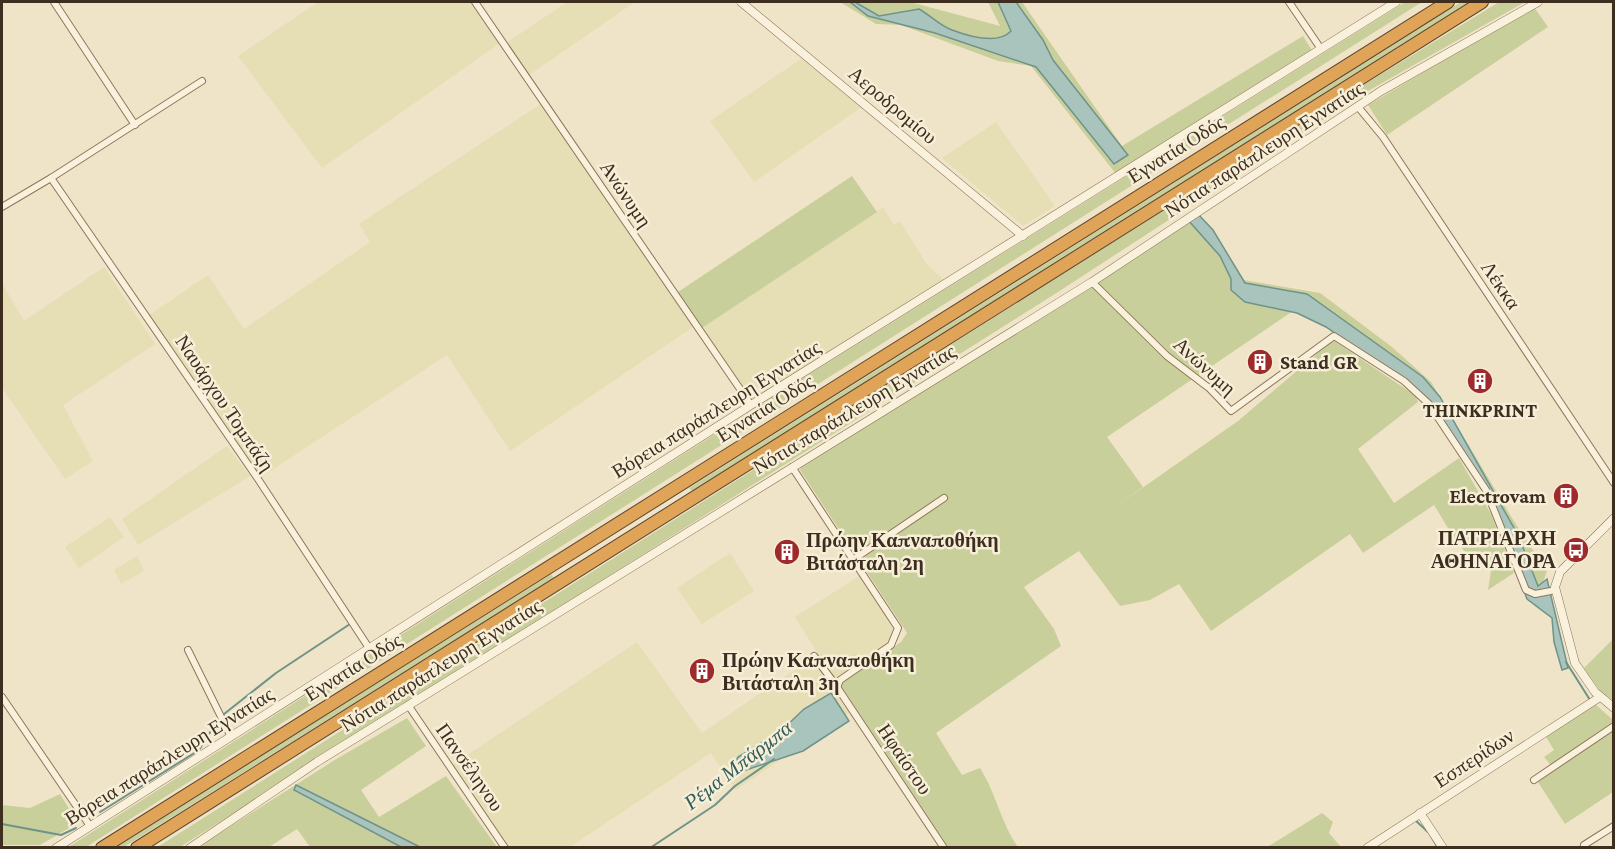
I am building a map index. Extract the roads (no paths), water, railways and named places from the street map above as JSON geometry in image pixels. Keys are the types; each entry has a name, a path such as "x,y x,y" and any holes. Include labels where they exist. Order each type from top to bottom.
{"highway":[{"name":"Εγνατία Οδός","path":"102,848 1448,2"},
{"name":"Εγνατία Οδός","path":"137,848 1482,2"}],"street":[{"path":"54,2 135,125"},
{"name":"Ανώνυμη","path":"475,2 751,405"},
{"name":"Αεροδρομίου","path":"741,2 1023,236"},
{"path":"1289,2 1321,50"},
{"name":"Βόρεια παράπλευρη Εγνατίας","path":"56,848 751,405 1396,2"},
{"name":"Νότια παράπλευρη Εγνατίας","path":"190,848 317,762 1092,282 1359,108 1381,91 1538,2"},
{"path":"2,207 202,81"},
{"name":"Λέκκα","path":"1359,108 1383,137 1614,483"},
{"name":"Ναυάρχου Τομπάζη","path":"51,178 258,479 369,648"},
{"name":"Ανώνυμη","path":"1092,282 1167,356 1209,388 1231,411 1334,336 1404,381 1429,404 1486,490 1526,590 1540,594 1556,590"},
{"path":"792,467 893,617 898,631 891,645 840,680 838,688"},
{"path":"854,559 945,498"},
{"path":"1614,518 1559,575 1556,590 1575,663 1600,697 1614,708"},
{"path":"188,650 231,737"},
{"name":"Ηφαίστου","path":"814,656 838,688 944,848"},
{"path":"2,697 90,826"},
{"name":"Εσπερίδων","path":"1367,848 1600,697"},
{"name":"Πανσέληνου","path":"408,705 505,848"},
{"path":"1534,780 1614,726"},
{"path":"1420,813 1443,848"},
{"path":"1584,845 1614,826"}],"water":[{"path":"850,2 855,2 879,16 919,9 939,23 959,32 974,37 999,38 1011,31 998,2 1016,2 1043,40 1053,60 1128,155 1114,164 1036,67 935,33 868,16"},
{"path":"1197,213 1213,230 1245,283 1307,294 1423,377 1440,397 1518,535 1538,586 1547,579 1568,668 1562,670 1554,642 1552,618 1527,599 1489,500 1420,393 1326,327 1297,313 1245,302 1231,290 1231,279 1220,256 1188,220"},
{"path":"831,693 849,721 803,751 734,774 733,766 738,757 782,730 804,709"},
{"path":"296,785 420,847 401,847 294,790"}],"waterway":[{"name":"Ρέμα Μπάρμπα","path":"100,812 199,750 219,718 276,673 350,624"},
{"path":"1566,662 1590,700"},
{"name":"Ρέμα Μπάρμπα","path":"650,848 715,805 735,786 774,759"},
{"name":"Ρέμα Μπάρμπα","path":"1414,819 1429,833 1438,848"},
{"path":"2,824 61,835 76,828"}],"place":[{"name":"Stand GR","path":"1260,362"},
{"name":"THINKPRINT","path":"1480,381"},
{"name":"Electrovam","path":"1566,496"},
{"name":"ΠΑΤΡΙΑΡΧΗ ΑΘΗΝΑΓΟΡΑ","path":"1576,550"},
{"name":"Πρώην Καπναποθήκη Βιτάσταλη 2η","path":"787,552"},
{"name":"Πρώην Καπναποθήκη Βιτάσταλη 3η","path":"702,671"}]}
